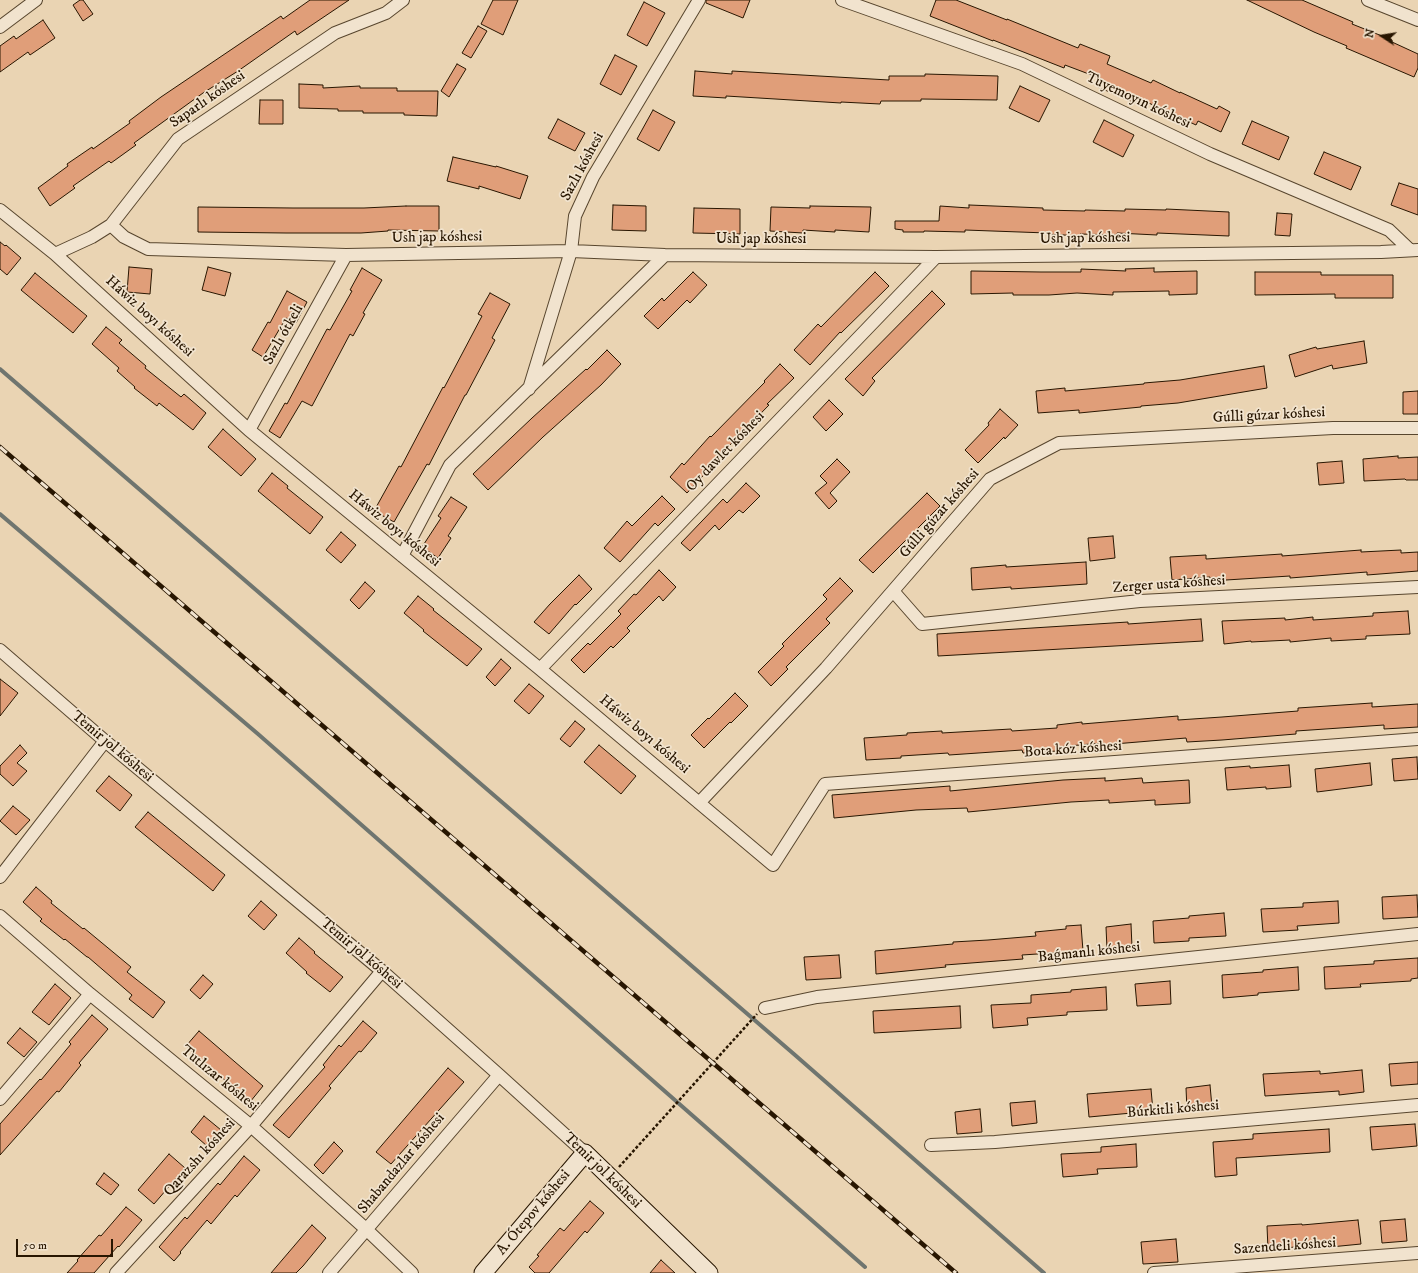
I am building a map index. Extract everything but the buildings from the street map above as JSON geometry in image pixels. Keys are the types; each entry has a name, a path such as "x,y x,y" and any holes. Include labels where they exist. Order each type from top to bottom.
{"street":[{"path":"0,27 36,0"},
{"name":"Saparlı kóshesi","path":"55,254 92,237 111,225 178,139 335,33 386,13 403,0"},
{"name":"Sazlı kóshesi","path":"528,389 571,251 575,216 593,177 699,0"},
{"name":"Tuyemoyın kóshesi","path":"842,0 1022,64 1210,154 1389,230 1414,250"},
{"path":"1368,0 1418,20"},
{"name":"Háwiz boyı kóshesi","path":"0,210 55,254 249,430 540,669 773,865"},
{"name":"Ush jap kóshesi","path":"111,225 124,237 148,249 346,255 571,251 665,255 936,256 1381,252 1414,250"},
{"name":"Sazlı ótkeli","path":"249,430 346,255"},
{"name":"Sazlı kóshesi","path":"402,556 450,464 665,255"},
{"name":"Oy dawlet kóshesi","path":"540,669 936,256"},
{"name":"Gúlli gúzar kóshesi","path":"699,803 826,668 990,479 1059,442 1333,428 1418,428"},
{"name":"Zerger usta kóshesi","path":"893,591 922,624 1140,601 1418,587"},
{"name":"Temir jol kóshesi","path":"0,650 105,741 382,971 499,1074 585,1153 709,1273"},
{"name":"Bota kóz kóshesi","path":"773,865 825,784 1418,739"},
{"path":"0,878 105,741"},
{"name":"Tutlızar kóshesi","path":"0,916 90,994 251,1126 367,1230 412,1273"},
{"name":"Baǵmanlı kóshesi","path":"765,1008 825,996 1418,934"},
{"name":"Qarazshı kóshesi","path":"116,1273 251,1126 382,971"},
{"path":"0,1099 90,994"},
{"name":"Shabandazlar kóshesi","path":"329,1273 499,1074"},
{"name":"Búrkitli kóshesi","path":"932,1145 995,1142 1418,1105"},
{"name":"A. Ótepov kóshesi","path":"483,1273 585,1153"},
{"name":"Sazendeli kóshesi","path":"1154,1273 1418,1253"}],"path":[{"path":"610,1178 759,1012 765,1008"}],"waterway":[{"path":"0,369 795,1055 1044,1273"},
{"path":"0,514 258,734 865,1267"}],"railway":[{"path":"0,447 956,1273"}]}
